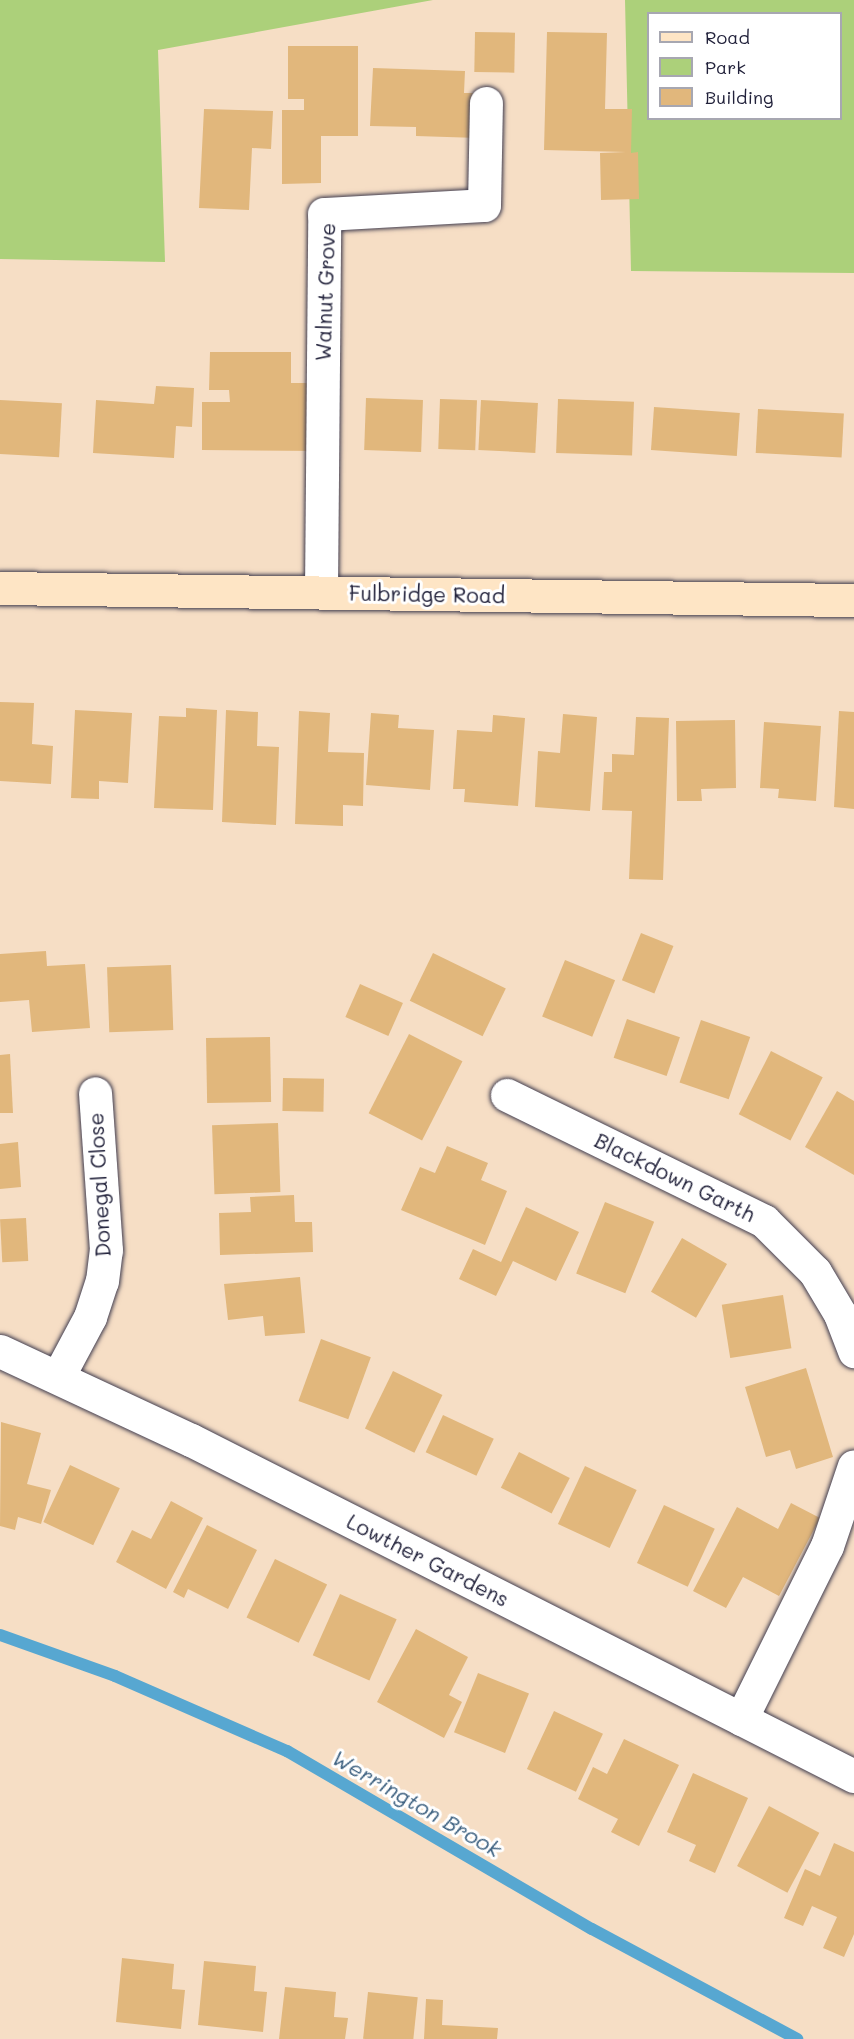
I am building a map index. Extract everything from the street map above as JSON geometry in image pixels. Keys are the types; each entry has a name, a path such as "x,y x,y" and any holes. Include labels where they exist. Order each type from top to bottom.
{"street":[{"name":"Walnut Grove","path":"321,592 324,214 484,205 486,103"},
{"name":"Fulbridge Road","path":"0,588 854,600"},
{"name":"Donegal Close","path":"59,1376 90,1317 102,1281 106,1250 94,1092"},
{"name":"Blackdown Garth","path":"507,1095 764,1221 815,1272 840,1314 854,1351"},
{"name":"Lowther Gardens","path":"0,1351 59,1376 854,1776"},
{"path":"741,1719 827,1546 854,1466"}],"green space":[{"path":"0,0 433,0 158,50 165,262 0,259"},
{"path":"625,0 854,0 854,273 631,271"}],"building":[{"path":"475,32 515,33 514,73 474,72"},
{"path":"547,32 607,33 605,109 632,109 631,153 638,152 639,199 601,200 600,153 626,152 544,150"},
{"path":"288,46 358,46 358,136 321,136 321,183 282,184 282,110 304,110 304,99 288,99"},
{"path":"373,68 465,71 464,93 479,93 478,138 416,136 416,127 370,126"},
{"path":"204,109 273,111 271,149 252,148 249,210 199,208"},
{"path":"210,352 291,352 291,383 320,383 320,451 202,450 202,402 230,402 229,390 209,390"},
{"path":"156,386 194,388 192,427 176,426 174,458 93,453 96,400 154,404"},
{"path":"366,398 423,400 421,452 364,450"},
{"path":"440,399 477,400 475,450 438,449"},
{"path":"558,399 634,402 632,456 556,453"},
{"path":"0,400 62,403 59,457 0,454"},
{"path":"481,400 538,403 535,453 478,450"},
{"path":"654,407 740,413 737,456 651,450"},
{"path":"758,409 844,414 842,457 756,453"},
{"path":"0,702 34,703 32,744 53,746 51,784 0,781"},
{"path":"186,708 217,710 213,810 154,808 159,716 186,717"},
{"path":"75,710 132,713 128,783 99,781 99,799 71,798"},
{"path":"226,710 258,712 257,746 279,747 276,825 222,822"},
{"path":"299,711 330,713 328,752 364,753 363,806 343,805 343,826 295,824"},
{"path":"839,711 854,712 854,809 834,807"},
{"path":"371,713 399,715 398,728 434,730 430,790 366,785"},
{"path":"563,714 597,717 590,811 535,807 538,751 560,753"},
{"path":"493,715 525,718 518,806 464,802 465,789 453,789 457,730 492,732"},
{"path":"636,717 669,718 663,880 629,879 632,811 602,810 604,772 612,772 612,754 634,755"},
{"path":"735,720 736,788 701,789 702,801 677,801 676,721"},
{"path":"764,722 821,726 816,801 778,798 779,789 760,788"},
{"path":"641,933 673,946 654,993 622,980"},
{"path":"46,951 47,966 85,964 90,1028 32,1032 29,1000 0,1002 0,954"},
{"path":"433,953 506,989 483,1036 410,1001"},
{"path":"565,960 615,980 592,1037 542,1017"},
{"path":"171,965 173,1030 109,1032 107,967"},
{"path":"360,984 403,1003 388,1036 345,1017"},
{"path":"627,1019 680,1037 667,1076 614,1058"},
{"path":"701,1020 750,1037 729,1099 680,1082"},
{"path":"409,1034 462,1061 422,1141 369,1113"},
{"path":"270,1037 271,1102 207,1103 206,1038"},
{"path":"771,1051 823,1077 790,1141 739,1114"},
{"path":"10,1054 13,1113 0,1113 0,1055"},
{"path":"283,1078 324,1079 323,1112 282,1111"},
{"path":"837,1091 854,1101 854,1175 805,1147"},
{"path":"278,1123 280,1192 214,1194 212,1125"},
{"path":"18,1142 21,1187 0,1189 0,1144"},
{"path":"447,1146 488,1163 481,1180 507,1191 485,1245 401,1210 420,1167 435,1173"},
{"path":"294,1195 295,1222 312,1222 313,1252 220,1255 219,1213 251,1212 250,1197"},
{"path":"605,1202 654,1222 625,1293 576,1273"},
{"path":"526,1207 579,1232 556,1281 513,1261 496,1296 459,1279 473,1249 501,1262"},
{"path":"26,1218 28,1261 2,1262 0,1219"},
{"path":"682,1238 727,1264 696,1318 651,1292"},
{"path":"300,1277 305,1333 265,1336 263,1316 228,1320 224,1284"},
{"path":"783,1295 791,1348 730,1358 722,1305"},
{"path":"321,1339 371,1357 348,1419 298,1401"},
{"path":"806,1368 833,1457 796,1469 790,1450 766,1457 745,1387"},
{"path":"393,1371 442,1395 414,1453 365,1429"},
{"path":"443,1415 494,1439 476,1476 426,1452"},
{"path":"1,1422 41,1433 27,1484 51,1490 41,1524 18,1517 15,1530 0,1526"},
{"path":"519,1452 570,1478 552,1514 501,1488"},
{"path":"70,1465 120,1488 93,1545 43,1522"},
{"path":"585,1466 637,1490 610,1548 558,1524"},
{"path":"171,1501 203,1518 166,1589 116,1562 132,1530 151,1539"},
{"path":"791,1503 820,1518 779,1596 743,1577 726,1608 693,1591 737,1507 778,1529"},
{"path":"664,1505 715,1529 688,1587 637,1563"},
{"path":"207,1525 257,1550 228,1609 188,1589 184,1598 173,1592"},
{"path":"275,1559 327,1584 299,1643 247,1617"},
{"path":"340,1594 397,1619 369,1680 313,1655"},
{"path":"416,1629 468,1657 449,1695 462,1702 444,1738 377,1702"},
{"path":"478,1673 529,1694 505,1753 454,1732"},
{"path":"554,1711 603,1734 576,1792 527,1769"},
{"path":"624,1739 679,1765 639,1846 611,1832 618,1819 578,1799 593,1767 607,1774"},
{"path":"693,1773 748,1798 715,1873 689,1861 696,1845 667,1832"},
{"path":"769,1806 819,1833 787,1893 737,1866"},
{"path":"834,1843 854,1852 854,1934 844,1957 823,1948 837,1917 812,1906 803,1926 784,1918 805,1869 820,1876"},
{"path":"122,1958 174,1964 172,1989 185,1990 181,2029 116,2022"},
{"path":"204,1961 256,1966 254,1991 267,1992 263,2032 198,2025"},
{"path":"285,1987 336,1992 334,2017 348,2018 345,2039 279,2039"},
{"path":"368,1992 418,1997 413,2039 363,2039"},
{"path":"426,1999 443,2000 442,2025 498,2028 497,2039 424,2039"}],"waterway":[{"name":"Werrington Brook","path":"0,1635 115,1676 287,1751 592,1929 797,2039"}]}
